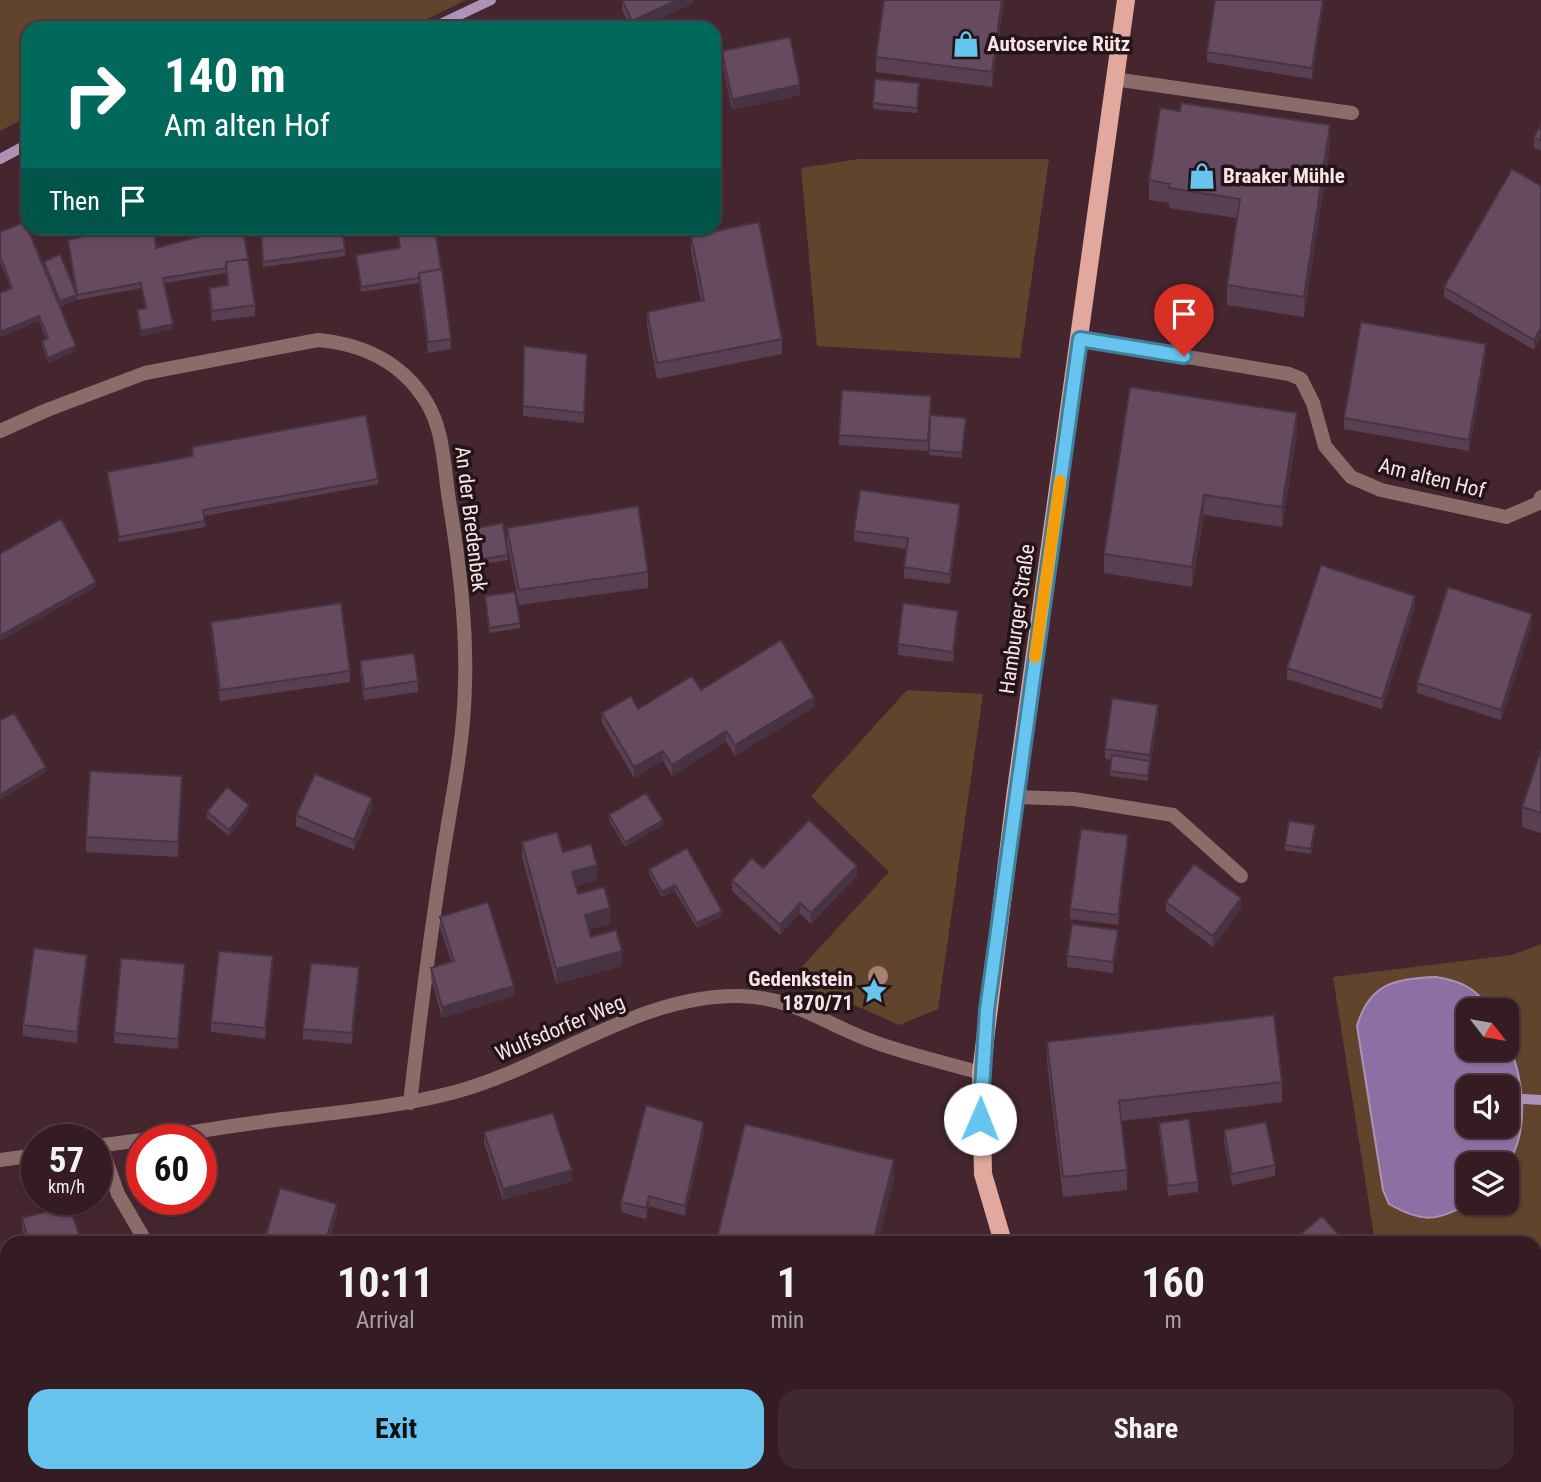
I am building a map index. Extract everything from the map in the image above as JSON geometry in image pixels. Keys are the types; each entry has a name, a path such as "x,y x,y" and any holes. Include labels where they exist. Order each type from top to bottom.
{"main road":[{"name":"Hamburger Straße","path":"1001,1236 984,1174 981,1073 1015,797 1126,0"}],"street":[{"path":"1114,79 1352,113"},
{"name":"Am alten Hof","path":"1080,339 1289,374 1301,379 1313,403 1325,446 1351,477 1381,490 1506,517 1539,503 1541,497"},
{"name":"An der Bredenbek","path":"0,432 47,410 145,373 318,340 346,342 370,351 396,367 428,404 438,427 452,514 466,641 465,686 462,735 429,945 410,1103"},
{"path":"1015,797 1074,799 1173,815 1241,876"},
{"name":"Wulfsdorfer Weg","path":"217,1130 410,1103 488,1082 631,1019 682,1004 738,996 803,1008 868,1040 981,1073"},
{"path":"0,1160 21,1157"},
{"path":"112,1179 142,1236"}],"shaded area":[{"path":"0,0 466,0 423,21 21,21 21,120 0,131"},
{"path":"859,159 1049,159 1020,358 817,346 801,168"},
{"path":"907,690 983,694 938,1009 899,1025 841,999 788,982 889,872 811,796"},
{"path":"1541,944 1541,1236 1374,1236 1333,977 1512,955"},
{"path":"1436,977 1460,983 1474,991 1481,998 1456,998 1456,1061 1515,1061 1518,1075 1456,1075 1456,1138 1518,1138 1514,1152 1456,1152 1456,1210 1430,1218 1411,1215 1389,1204 1383,1190 1357,1026 1362,1012 1376,992 1408,979"},
{"path":"1519,1081 1522,1102 1519,1135"}],"building":[{"path":"622,0 677,0 632,21"},
{"path":"884,0 1002,0 992,72 876,57"},
{"path":"1215,0 1323,0 1312,68 1207,52"},
{"path":"790,37 800,85 732,99 722,51"},
{"path":"875,79 919,83 917,108 873,103"},
{"path":"1181,103 1330,125 1304,297 1227,285 1240,199 1169,188 1170,184 1149,180 1160,108 1180,111"},
{"path":"1541,125 1541,141 1534,137"},
{"path":"1512,169 1541,186 1541,328 1534,340 1444,287"},
{"path":"759,222 782,339 657,363 647,312 704,300 691,236 721,235 721,230"},
{"path":"21,224 21,235 30,235 76,346 48,358 42,341 48,338 39,316 0,332 0,293 12,288 0,256 0,232"},
{"path":"88,235 155,235 156,248 205,235 244,235 248,259 226,262 226,268 163,278 173,324 141,331 137,310 146,308 141,283 77,295 68,240"},
{"path":"261,235 343,235 345,250 263,262"},
{"path":"398,235 436,235 441,269 419,273 419,278 361,287 356,255 400,248"},
{"path":"60,254 77,295 60,301 44,262"},
{"path":"248,259 255,305 212,311 209,288 228,285 226,262"},
{"path":"442,269 451,339 428,342 419,273"},
{"path":"1361,322 1486,344 1469,440 1344,418"},
{"path":"524,346 587,354 584,413 523,406"},
{"path":"1130,387 1297,413 1282,507 1204,495 1192,567 1104,554"},
{"path":"842,390 931,396 928,441 839,435"},
{"path":"366,415 378,479 203,510 205,521 119,537 107,472 193,456 192,447"},
{"path":"930,415 966,418 962,453 929,450"},
{"path":"860,490 960,504 950,574 904,567 908,538 854,531"},
{"path":"638,506 648,572 519,590 507,528"},
{"path":"61,519 96,582 0,636 0,554"},
{"path":"503,523 508,555 476,560 471,529"},
{"path":"1321,565 1415,596 1382,699 1287,668"},
{"path":"1448,587 1532,614 1501,710 1417,683"},
{"path":"515,592 520,623 489,628 485,596"},
{"path":"341,603 350,671 220,690 211,622"},
{"path":"903,603 958,611 953,652 898,644"},
{"path":"781,640 814,697 735,745 726,731 672,765 663,751 634,767 602,713 631,696 638,709 692,676 701,690"},
{"path":"414,653 418,681 364,689 360,661"},
{"path":"1112,698 1158,705 1150,755 1105,749"},
{"path":"14,713 46,767 0,795 0,721"},
{"path":"1541,750 1541,813 1522,807"},
{"path":"1112,755 1150,761 1148,776 1110,771"},
{"path":"90,771 182,776 178,842 86,837"},
{"path":"315,774 372,798 354,840 296,815"},
{"path":"227,787 249,805 229,830 207,812"},
{"path":"646,793 663,820 625,842 609,815"},
{"path":"809,820 857,866 811,913 800,903 780,925 732,880 752,858 763,868"},
{"path":"1289,821 1315,825 1311,849 1285,845"},
{"path":"1081,829 1128,835 1118,915 1070,909"},
{"path":"557,832 563,852 591,844 597,865 572,872 578,894 604,887 610,908 585,915 591,937 616,930 622,951 556,969 522,842"},
{"path":"687,848 722,911 697,923 675,885 662,892 649,869"},
{"path":"1194,864 1241,898 1213,936 1166,902"},
{"path":"488,902 514,986 442,1007 431,968 454,961 440,917"},
{"path":"1072,924 1118,930 1113,962 1067,956"},
{"path":"34,948 87,955 77,1032 23,1025"},
{"path":"219,951 273,956 265,1028 211,1022"},
{"path":"121,958 185,964 178,1039 114,1033"},
{"path":"311,963 359,967 352,1033 303,1029"},
{"path":"1274,1015 1282,1082 1119,1101 1127,1170 1063,1177 1047,1042"},
{"path":"646,1105 704,1122 685,1206 649,1196 646,1208 621,1202"},
{"path":"553,1113 572,1170 503,1189 484,1132"},
{"path":"1189,1119 1198,1182 1168,1186 1159,1123"},
{"path":"1266,1122 1275,1165 1232,1174 1224,1130"},
{"path":"745,1124 894,1160 875,1236 717,1236"},
{"path":"280,1188 337,1204 327,1236 266,1236"},
{"path":"34,1215 72,1215 80,1236 27,1236 22,1218"},
{"path":"1322,1216 1340,1236 1299,1236"}],"waterway":[{"path":"447,21 491,0"},
{"path":"0,159 21,148"},
{"path":"1522,1099 1541,1100"}],"slow traffic":[{"path":"1035,657 1060,481"}],"place":[{"name":"Autoservice Rütz","path":"966,44"},
{"name":"Braaker Mühle","path":"1202,176"},
{"name":"Gedenkstein 1870/71","path":"874,991"}],"route":[{"path":"980,1119 987,1010 1080,339 1184,356"}]}
